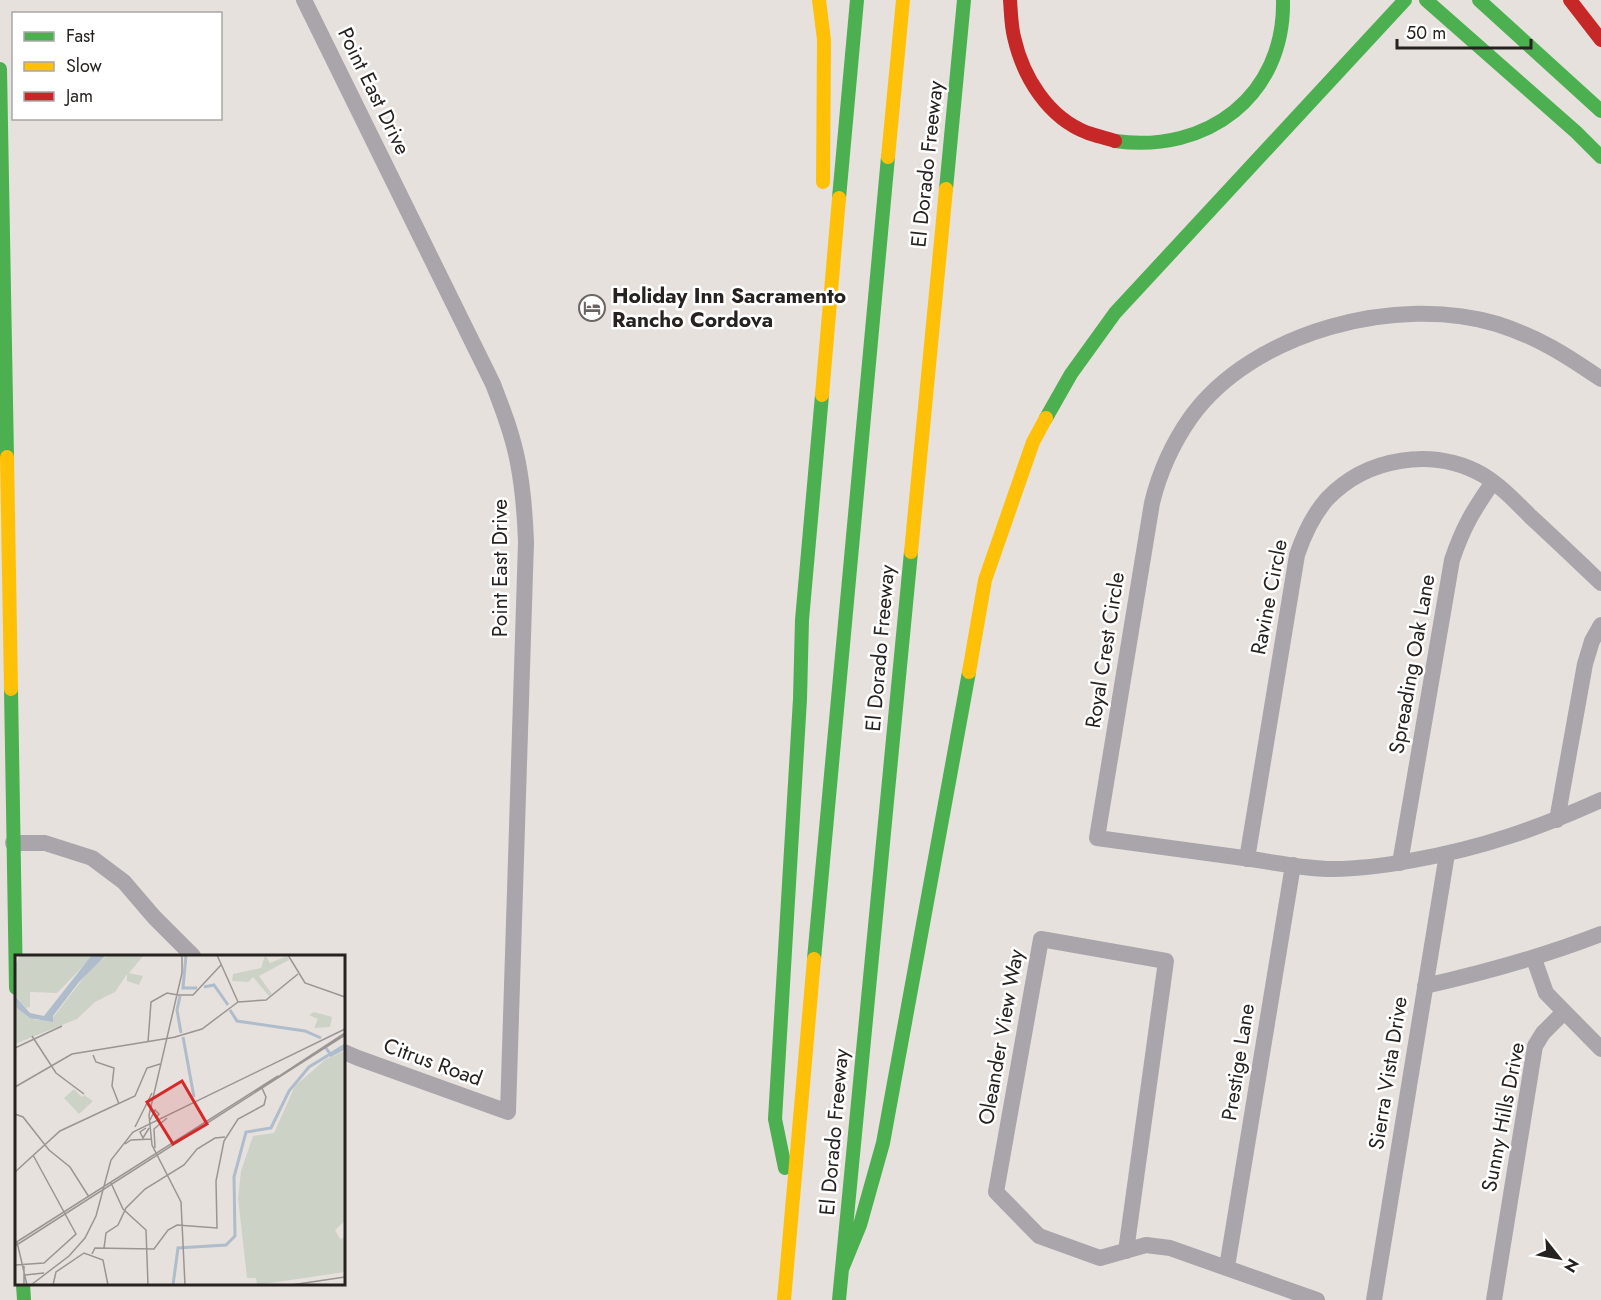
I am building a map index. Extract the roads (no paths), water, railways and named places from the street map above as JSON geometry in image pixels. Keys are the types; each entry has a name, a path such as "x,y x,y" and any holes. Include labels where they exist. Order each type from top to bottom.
{"main road":[{"path":"819,0 824,40 823,195"},
{"path":"792,1197 775,1119 800,699 802,620 857,0"},
{"name":"El Dorado Freeway","path":"784,1300 903,0"},
{"name":"El Dorado Freeway","path":"853,1224 964,0"},
{"path":"1010,0 1015,48 1021,66 1034,90 1046,104 1074,127 1099,138 1117,143 1144,145 1200,134 1234,114 1254,94 1267,75 1276,52 1284,16 1283,0"},
{"path":"838,1300 842,1269 853,1224 883,1143 985,580 1033,442 1071,374 1115,313 1405,0"},
{"path":"1426,0 1576,132 1601,158"},
{"path":"1479,0 1601,111"},
{"path":"1570,0 1601,40"},
{"path":"0,69 15,955"},
{"path":"821,392 822,230"},
{"path":"23,1285 24,1300"}],"street":[{"name":"Point East Drive","path":"304,0 493,384 518,461 524,501 526,542 508,1113"},
{"name":"Royal Crest Circle","path":"1601,379 1565,354 1534,338 1496,324 1462,316 1417,313 1362,318 1331,326 1263,355 1220,386 1192,416 1172,446 1158,477 1097,838 1293,865 1331,869 1361,868 1447,854 1502,840 1557,820 1601,800"},
{"name":"Ravine Circle","path":"1247,859 1297,555 1312,519 1327,499 1345,483 1384,463 1408,459 1434,459 1460,465 1482,475 1506,493 1601,583"},
{"name":"Spreading Oak Lane","path":"1400,863 1452,560 1471,513 1492,482"},
{"path":"1557,820 1585,664 1592,641 1601,625"},
{"path":"13,843 45,843 92,858 124,882 153,917 191,955"},
{"name":"Sierra Vista Drive","path":"1374,1300 1447,854"},
{"name":"Prestige Lane","path":"1227,1268 1293,865"},
{"path":"1425,986 1534,959 1601,934"},
{"name":"Oleander View Way","path":"1126,1251 1166,961 1041,939 996,1192 1039,1236 1100,1258 1126,1251 1146,1245 1170,1248 1317,1300"},
{"path":"1534,959 1546,993 1601,1049"},
{"name":"Sunny Hills Drive","path":"1494,1300 1535,1046 1543,1033 1564,1012"},
{"name":"Citrus Road","path":"345,1052 508,1113"}],"place":[{"name":"Holiday Inn Sacramento Rancho Cordova","path":"592,308"}]}
